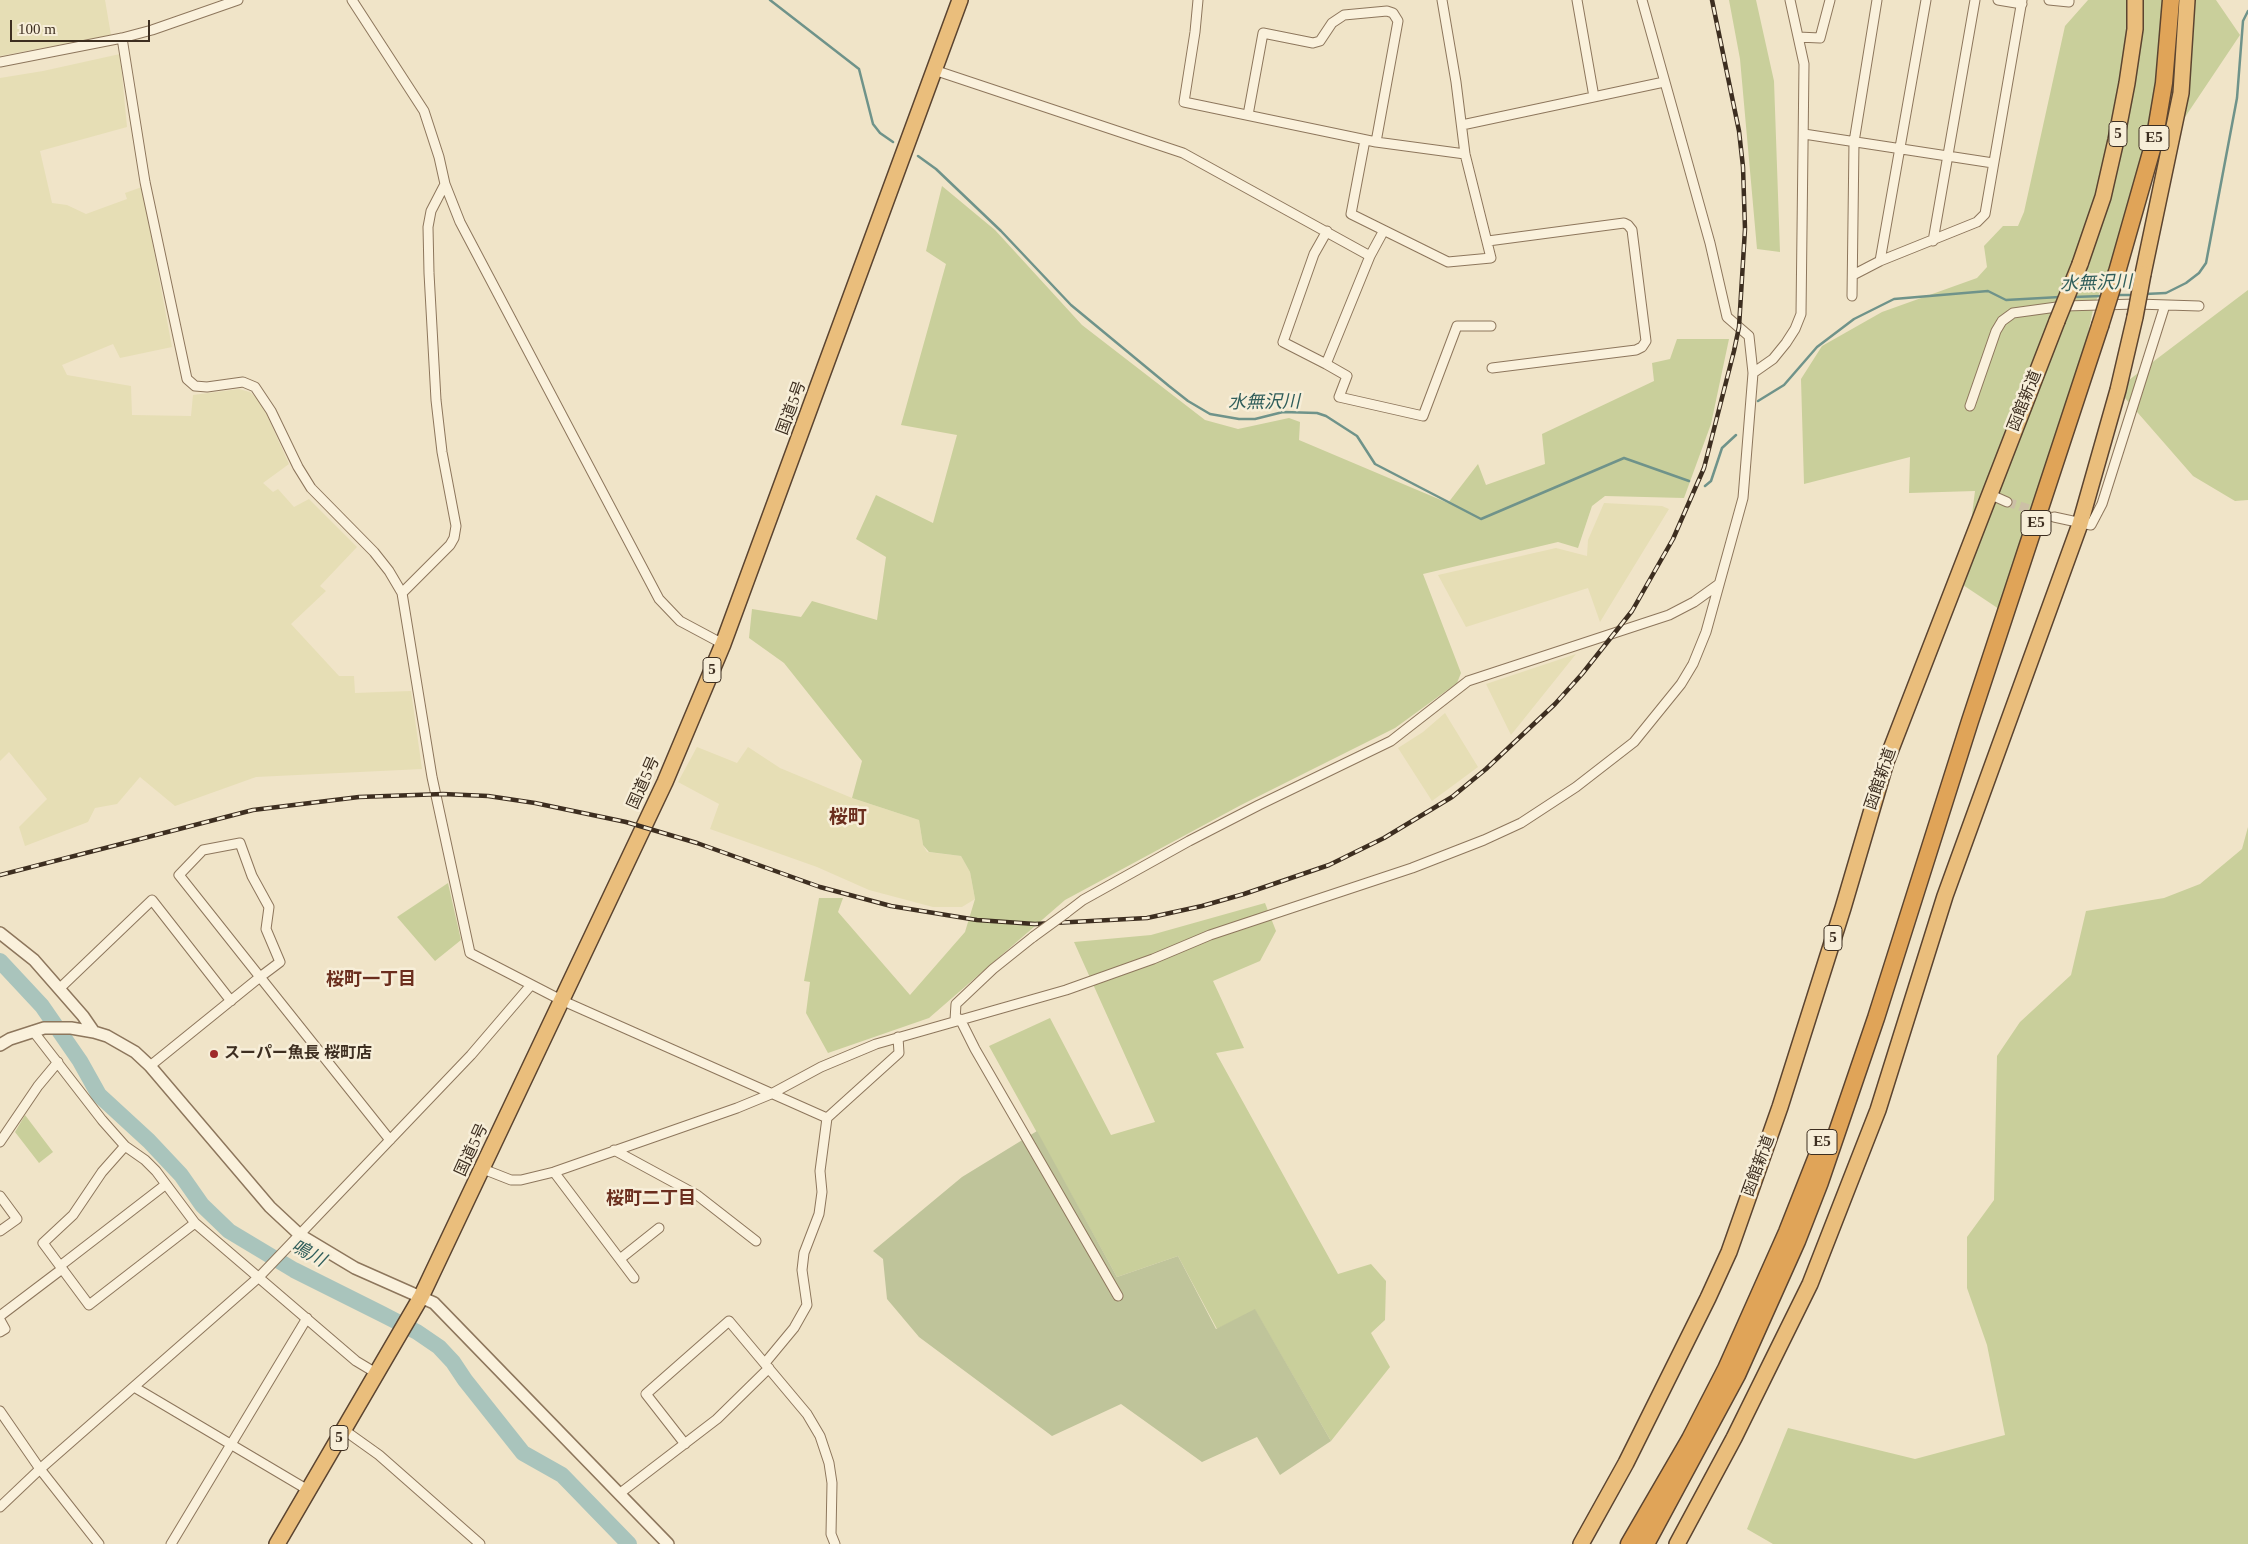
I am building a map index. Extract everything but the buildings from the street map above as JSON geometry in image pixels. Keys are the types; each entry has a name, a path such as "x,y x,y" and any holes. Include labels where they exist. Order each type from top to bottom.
{"highway":[{"name":"函館新道","path":"1582,1544 1653,1410 1729,1252 1780,1107 1843,908 1886,762 1988,494 2080,264 2103,197 2116,140 2132,47 2135,0"},
{"name":"E5","path":"1646,1544 1736,1375 1797,1241 1843,1116 2117,272 2154,142 2164,84 2171,0"},
{"path":"1677,1544 1734,1438 1814,1274 1878,1110 1945,896 2080,524 2118,390 2135,316 2180,93 2187,0"},
{"name":"国道5号","path":"277,1544 421,1296 483,1169 665,782 723,644 934,70 957,2"},
{"name":"E5","path":"1629,1544 1690,1439 1726,1369 1787,1232 1834,1112 1931,826 1970,721"}],"street":[{"path":"0,62 122,38 152,30 238,0"},
{"path":"352,0 424,112 439,157 445,184 460,222 658,599 680,621 723,644"},
{"path":"1198,0 1184,102 1365,140 1465,154"},
{"path":"1365,140 1351,214 1383,232 1448,262 1491,258 1465,154 1442,0"},
{"path":"1577,0 1594,97"},
{"path":"483,1169 511,1180 522,1180 554,1172 771,1094 821,1067 876,1044 1066,990 1153,959 1210,935 1412,868 1522,823 1576,787 1634,742 1661,711 1693,664 1706,632 1742,498 1753,373 1749,336 1727,317 1710,243 1642,0"},
{"path":"1753,373 1773,359 1780,351 1795,329 1801,314 1804,64 1790,0"},
{"path":"1798,37 1820,38 1830,0"},
{"path":"1852,296 1854,142 1877,0"},
{"path":"1880,261 1926,0"},
{"path":"1933,240 1946,156 1975,0"},
{"path":"1853,275 1880,261 1977,222 1985,214 2022,2 1998,0"},
{"path":"2049,0 2069,2 2070,0"},
{"path":"1248,115 1263,33 1313,43 1320,41 1332,23 1344,15 1387,11 1393,13 1398,20 1376,142"},
{"path":"122,38 145,182 187,379 195,386 207,387 243,382 255,387 271,411 298,467 311,488 374,552 389,571 402,593 432,777 470,953 561,1000 827,1118"},
{"path":"934,70 1183,154 1370,256"},
{"path":"1462,125 1664,82"},
{"path":"1804,134 1994,163"},
{"path":"402,593 450,544 454,538 456,526 442,452 436,400 429,273 428,227 431,211 445,184"},
{"path":"1488,241 1624,223 1628,225 1632,230 1646,341 1642,347 1636,350 1492,368"},
{"path":"1327,232 1314,254 1282,342 1347,376 1339,397 1423,416 1457,326 1491,326"},
{"path":"1326,364 1370,256 1383,232"},
{"path":"2054,517 2091,525 2102,504 2165,305"},
{"path":"1970,406 1996,331 2002,321 2013,313 2064,306 2199,306"},
{"path":"1988,494 2007,502"},
{"path":"1118,1296 958,1020 956,1004 993,969 1033,937 1092,895 1206,832 1391,741 1468,681 1668,615 1694,602 1720,584"},
{"path":"150,1066 260,977 280,962 266,929 269,907 252,876 240,844 203,850 179,875 260,977 390,1140"},
{"path":"59,988 152,900 231,1001"},
{"path":"0,933 34,960 83,1016 94,1032"},
{"path":"0,1507 40,1469 259,1277 471,1055 531,985"},
{"path":"1,1043 39,1030 71,1028 94,1032 119,1042 135,1052 150,1066 270,1207 300,1236 355,1268 434,1303 668,1544"},
{"path":"39,1030 58,1062 102,1120 125,1146 145,1160 195,1223 356,1361 376,1373"},
{"path":"619,1494 717,1419 767,1366 794,1328 807,1305 802,1270 804,1252 819,1214 822,1192 820,1171 827,1118 899,1053 898,1038"},
{"path":"0,1142 38,1086 58,1062"},
{"path":"125,1146 102,1172 73,1215 42,1243 90,1305 195,1223"},
{"path":"614,1150 698,1195 756,1241"},
{"path":"554,1172 634,1278"},
{"path":"0,1316 165,1185"},
{"path":"0,1196 17,1219 0,1231"},
{"path":"620,1260 659,1228"},
{"path":"171,1544 307,1318"},
{"path":"0,1320 5,1329 0,1332"},
{"path":"685,1444 646,1394 729,1321 807,1414 820,1436 829,1463 832,1483 831,1534 835,1544"},
{"path":"134,1387 308,1490"},
{"path":"0,1411 40,1469 99,1544"},
{"path":"344,1430 379,1455 480,1544"}],"shaded area":[{"path":"0,0 105,0 111,35 0,56"},
{"path":"120,54 127,127 40,151 52,203 67,205 86,214 127,199 125,193 142,187 172,347 120,358 113,344 62,365 67,375 131,386 132,415 191,416 193,395 239,389 250,392 261,402 289,464 263,483 273,492 278,489 294,507 309,499 357,547 320,586 326,591 291,624 339,676 354,676 355,693 411,691 422,769 256,777 175,806 140,777 117,804 95,808 88,822 25,846 19,827 47,799 9,752 0,761 0,78 43,71"},
{"path":"1604,503 1662,506 1669,509 1600,622 1588,588 1466,627 1438,575 1556,548 1587,556 1588,540"},
{"path":"1576,654 1511,735 1486,684"},
{"path":"1445,713 1478,767 1432,801 1398,748 1423,732"},
{"path":"697,747 737,763 748,747 780,768 852,798 919,820 923,845 927,852 961,856 970,872 975,899 962,907 933,907 869,890 817,867 710,829 719,804 678,782"}],"green space":[{"path":"1729,0 1756,0 1774,81 1780,252 1757,249 1740,59"},
{"path":"2088,0 2216,0 2240,35 2165,147 2094,305 2059,468 2008,615 1963,585 1975,491 1909,493 1910,457 1804,484 1801,379 1822,346 1882,312 1977,278 1987,267 1984,246 2003,226 2018,226 2024,212 2065,26"},
{"path":"942,186 995,230 1082,325 1205,420 1238,429 1289,418 1300,422 1299,440 1448,503 1478,464 1486,485 1545,464 1542,434 1654,381 1652,363 1670,359 1677,339 1729,339 1711,424 1684,498 1605,496 1592,506 1578,548 1558,542 1423,574 1461,673 1457,683 1395,728 1241,805 1065,900 929,1018 828,1053 806,1013 810,982 804,981 819,898 843,898 838,912 910,995 965,932 975,899 970,872 961,856 929,852 923,845 919,820 852,798 862,761 784,663 749,638 752,609 801,617 812,601 877,620 886,557 856,539 876,495 933,523 957,435 901,425 946,264 926,251"},
{"path":"2248,290 2248,500 2235,501 2193,476 2117,389"},
{"path":"2248,827 2248,1544 1773,1544 1747,1529 1788,1428 1915,1459 2005,1435 1987,1345 1967,1288 1967,1237 1994,1200 1997,1056 2020,1022 2071,975 2086,911 2164,898 2200,884 2242,849"},
{"path":"448,883 461,940 435,961 397,917"},
{"path":"1265,903 1276,931 1260,961 1213,981 1244,1048 1216,1053 1338,1274 1371,1264 1386,1281 1385,1320 1371,1333 1390,1367 1331,1441 1255,1310 1217,1329 1178,1256 1117,1277 989,1046 1050,1018 1111,1135 1155,1122 1074,942 1151,935"},
{"path":"25,1115 53,1152 39,1163 15,1132"},
{"path":"1037,1131 1117,1277 1178,1256 1216,1329 1255,1309 1331,1441 1280,1475 1257,1437 1202,1462 1121,1404 1052,1436 919,1337 887,1299 883,1259 873,1251 962,1177"}],"waterway":[{"name":"水無沢川","path":"770,0 859,69 873,124 880,133 893,142"},
{"name":"水無沢川","path":"2145,294 2166,293 2186,283 2199,273 2206,263 2237,98 2243,21 2248,11"},
{"name":"水無沢川","path":"918,156 936,169 1001,231 1071,305 1188,401 1210,414 1239,419 1255,419 1283,412 1317,413 1326,416 1357,436 1375,464 1481,519 1624,458 1689,481"},
{"name":"水無沢川","path":"1758,401 1784,385 1817,347 1854,319 1894,299 1988,291 2006,300 2060,297"},
{"name":"水無沢川","path":"2115,295 2135,295"},
{"name":"水無沢川","path":"2073,297 2102,296"},
{"name":"水無沢川","path":"1705,486 1711,481 1722,448 1736,435"},
{"name":"鳴川","path":"0,961 42,1006 80,1061 99,1095 149,1141 181,1175 202,1205 229,1231 294,1270 417,1332 439,1347 453,1362 523,1453 562,1475 629,1544"}],"tunnel":[{"path":"2007,502 2054,517"}],"railway":[{"path":"0,875 253,810 359,797 443,794 488,796 535,803 626,822 697,843 820,887 891,906 977,920 1035,924 1147,918 1202,906 1329,865 1384,838 1452,797 1486,769 1555,704 1582,674 1632,611 1673,539 1704,468 1739,327 1745,229 1743,167 1739,131 1712,0"}],"place":[{"name":"スーパー魚長 桜町店","path":"214,1054"}],"district":[{"name":"桜町","path":"848,818"},
{"name":"桜町一丁目","path":"371,980"},
{"name":"桜町二丁目","path":"651,1199"}]}
